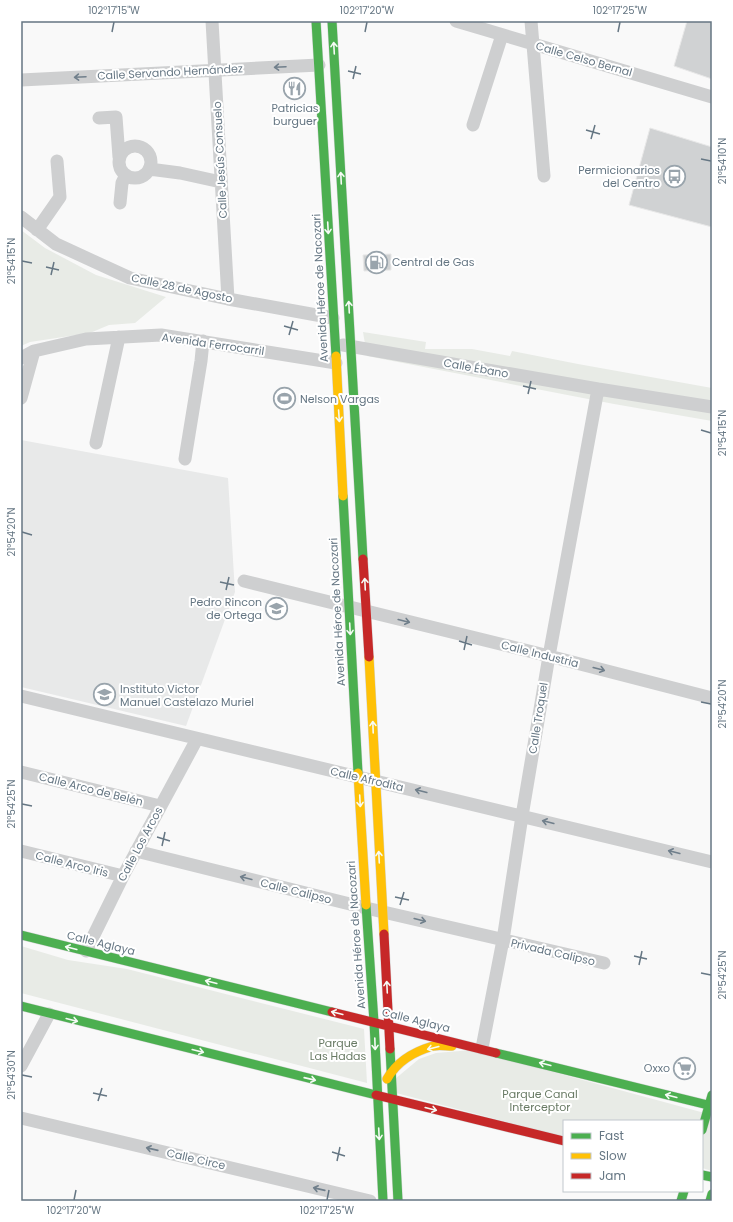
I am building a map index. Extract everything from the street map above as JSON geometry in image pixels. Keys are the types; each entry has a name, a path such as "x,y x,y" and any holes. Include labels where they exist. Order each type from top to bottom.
{"main road":[{"name":"Avenida Héroe de Nacozari","path":"316,21 383,1201"},
{"path":"332,21 398,1201"},
{"name":"Calle Aglaya","path":"21,935 711,1106"},
{"path":"21,1006 563,1141"},
{"path":"377,1095 391,1072 406,1057 434,1046 477,1047"},
{"path":"703,1127 711,1106 712,1095"},
{"path":"710,1201 712,1194"}],"street":[{"name":"Calle Jesús Consuelo","path":"212,21 216,181 228,298"},
{"name":"Calle Celso Bernal","path":"456,21 712,97"},
{"path":"532,21 544,176"},
{"path":"473,125 502,35"},
{"name":"Calle Servando Hernández","path":"21,80 318,65"},
{"path":"99,118 116,117 119,157 120,167 126,175 135,178 140,177 149,169 151,161 150,155 142,147 131,146 126,148 119,157"},
{"path":"36,230 60,197 57,161"},
{"path":"149,169 180,173 216,181"},
{"path":"120,203 122,183 126,175"},
{"name":"Calle 28 de Agosto","path":"21,217 56,244 130,278 333,318"},
{"name":"Avenida Ferrocarril","path":"21,358 34,351 86,339 162,335 336,363"},
{"path":"96,443 119,337"},
{"path":"185,459 203,341"},
{"name":"Calle Ébano","path":"334,344 712,407"},
{"path":"21,398 34,351"},
{"name":"Calle Troquel","path":"477,1047 503,940 549,656 598,389"},
{"name":"Calle Industria","path":"244,581 549,656 712,698"},
{"name":"Calle Afrodita","path":"21,696 712,862"},
{"name":"Calle Los Arcos","path":"86,951 123,876 197,739"},
{"name":"Calle Arco de Belén","path":"21,772 160,806"},
{"name":"Calle Arco Iris","path":"21,851 123,876"},
{"name":"Calle Calipso","path":"136,852 503,940"},
{"name":"Privada Calipso","path":"503,940 604,963"},
{"path":"21,1066 49,1014"},
{"name":"Calle Circe","path":"21,1118 370,1201"}],"shaded area":[{"name":"Instituto Victor Manuel Castelazo Muriel","path":"21,440 228,478 235,592 186,726 21,687"}],"green space":[{"path":"21,230 45,248 96,275 166,297 135,323 109,325 90,333 30,342 21,346"},
{"path":"363,332 426,342 425,349 472,349 510,356 512,351 712,388 712,421 614,404 367,356"},
{"name":"Parque Las Hadas","path":"21,946 68,960 127,969 364,1029 367,1083 21,993"},
{"name":"Parque Canal Interceptor","path":"472,1050 712,1115 712,1171 703,1168 703,1120 563,1120 563,1137 396,1093 395,1079 419,1059 436,1053"}],"building":[{"path":"687,21 712,21 712,79 674,66"},
{"name":"Permicionarios del Centro","path":"650,128 712,147 712,227 629,205"},
{"name":"Central de Gas","path":"391,254 391,270 364,271 363,255"}],"traffic: fast":[{"path":"316,21 336,356"},
{"path":"332,21 363,559"},
{"path":"343,496 358,773"},
{"path":"366,905 374,1022 383,1201"},
{"path":"21,935 332,1012"},
{"path":"21,1006 376,1095"},
{"path":"390,1049 398,1201"},
{"path":"496,1053 712,1106"},
{"path":"703,1126 712,1095"},
{"path":"703,1175 712,1177"},
{"path":"681,1201 684,1192"},
{"path":"710,1201 712,1194"}],"traffic: slow":[{"path":"336,356 343,496"},
{"path":"369,657 384,934"},
{"path":"358,773 366,905"},
{"path":"387,1079 396,1067 412,1054 433,1046 452,1046"}],"traffic: jam":[{"path":"363,559 369,657"},
{"path":"384,934 390,1049"},
{"path":"332,1012 496,1053"},
{"path":"376,1095 563,1141"}],"place":[{"name":"Patricias burguer","path":"295,88"},
{"name":"Permicionarios del Centro","path":"675,176"},
{"name":"Central de Gas","path":"377,262"},
{"name":"Nelson Vargas","path":"285,399"},
{"name":"Pedro Rincon de Ortega","path":"277,608"},
{"name":"Instituto Victor Manuel Castelazo Muriel","path":"104,695"},
{"name":"Oxxo","path":"685,1068"}]}
